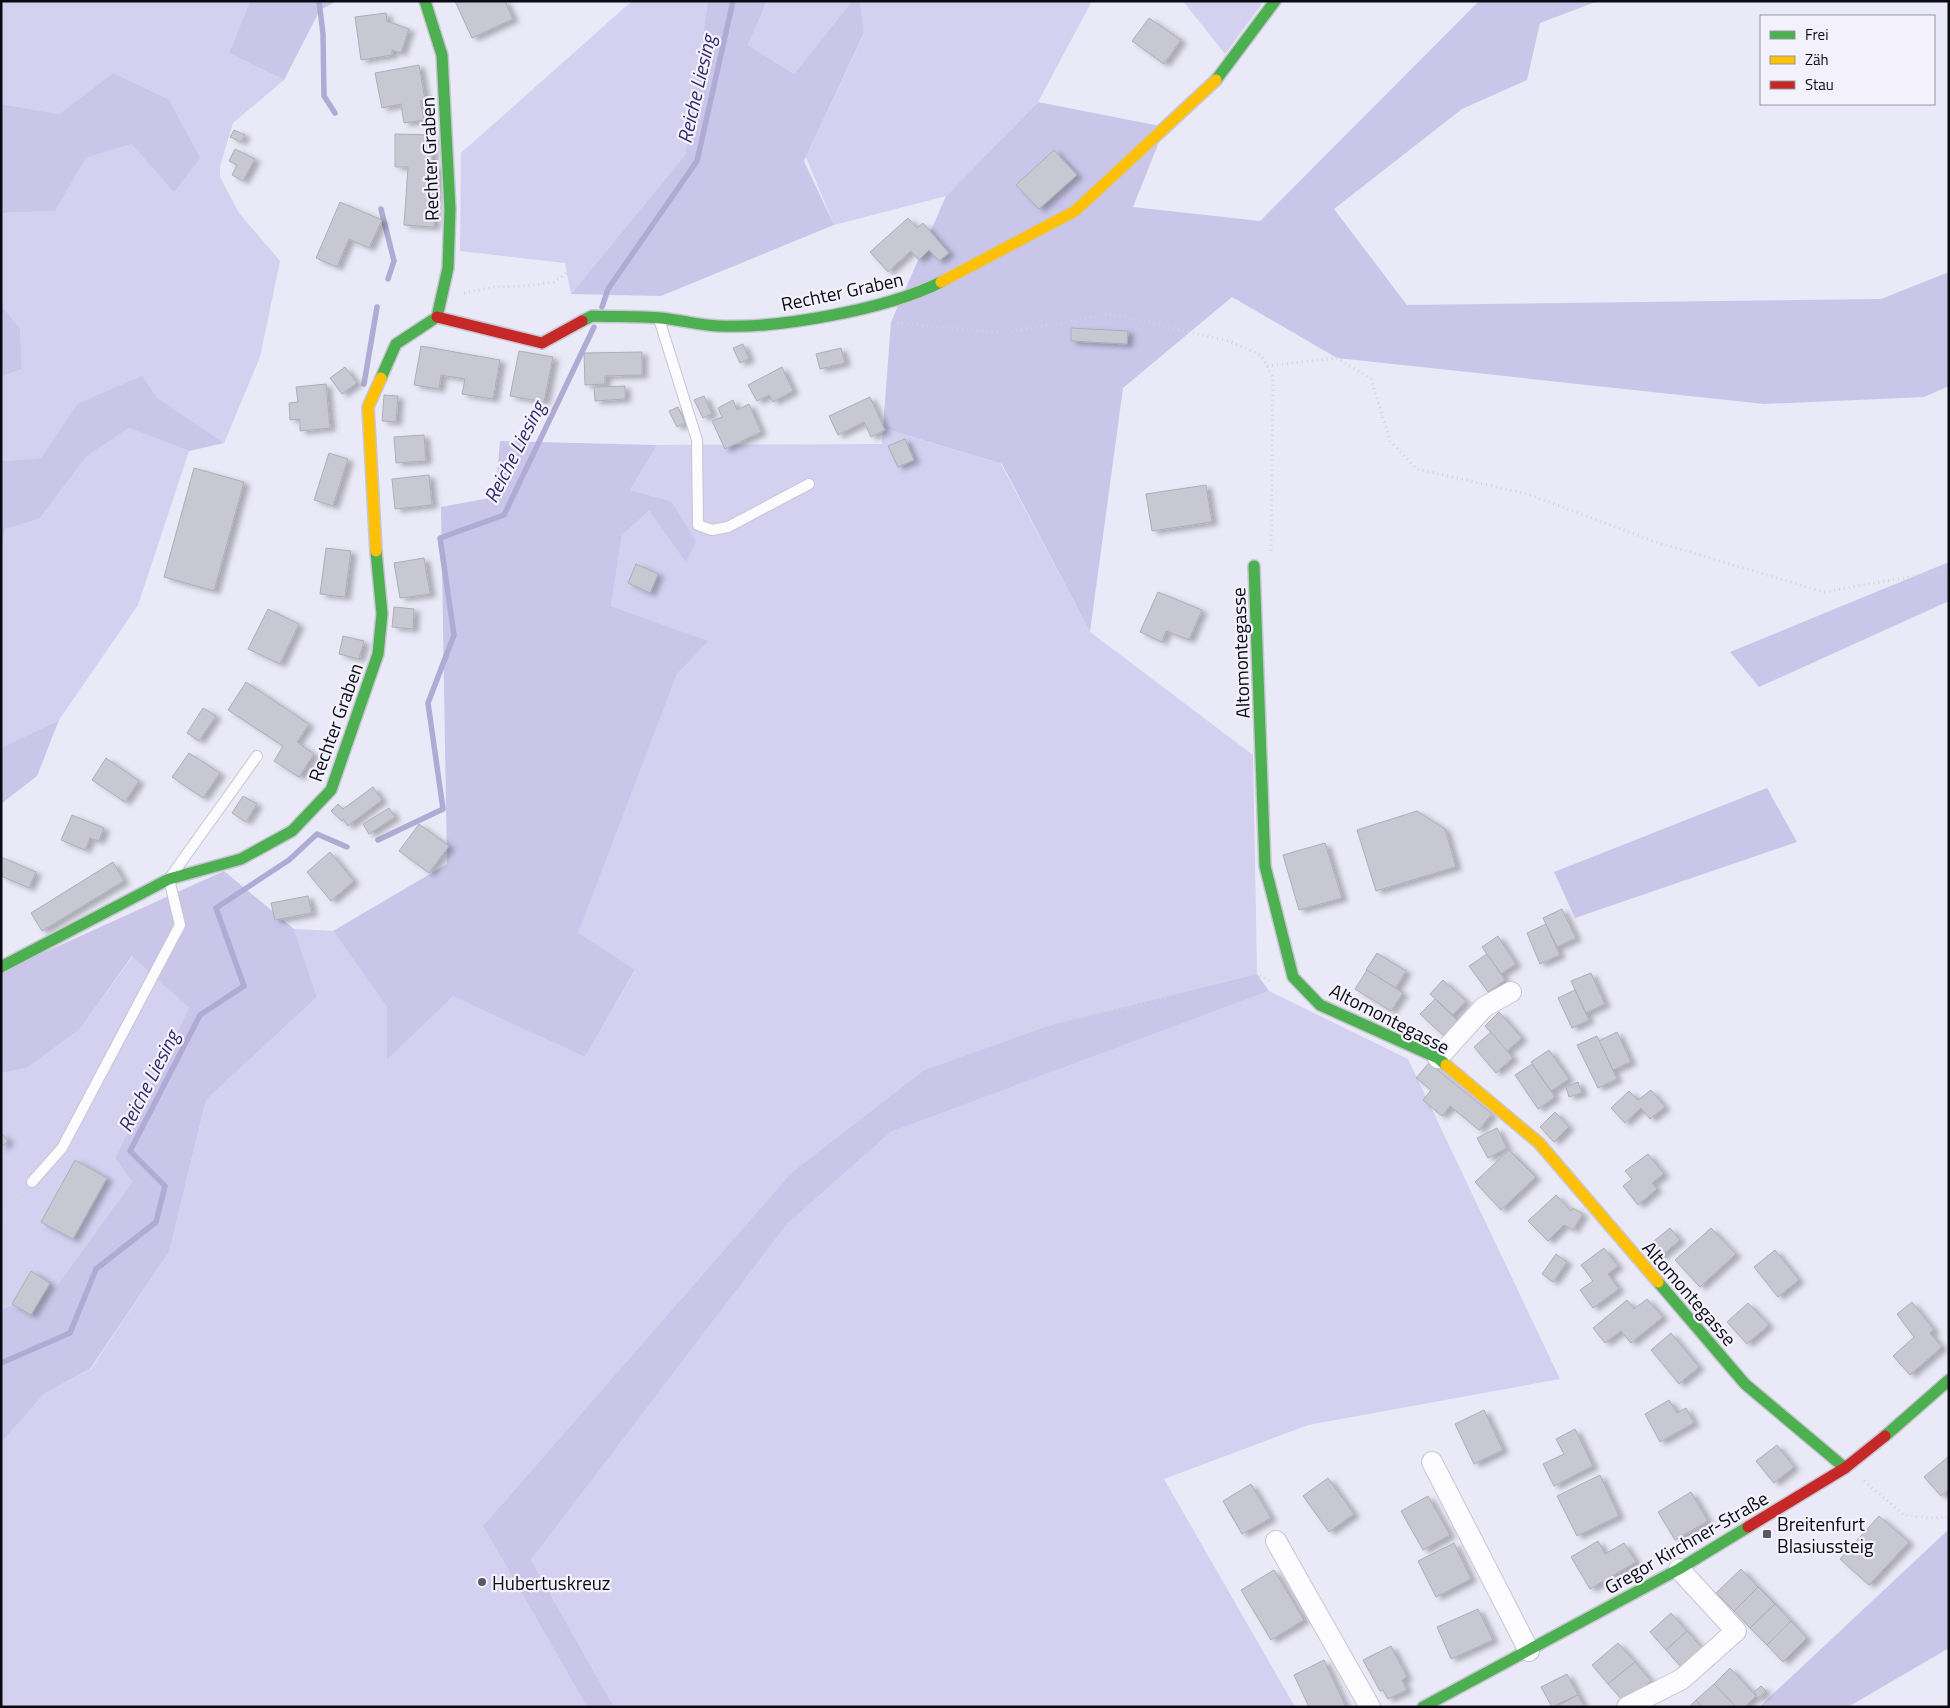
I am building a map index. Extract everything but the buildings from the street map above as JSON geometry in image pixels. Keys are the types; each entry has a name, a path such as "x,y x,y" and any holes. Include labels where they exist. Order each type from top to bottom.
{"street":[{"name":"Rechter Graben","path":"1,967 169,879 241,859 292,831 331,790 378,654 382,614 372,509 368,407 396,344 437,317 448,268 450,209 442,55 426,1"},
{"name":"Rechter Graben","path":"437,317 542,343 592,316 659,318 718,326 779,322 842,313 923,291 1075,211 1219,77 1275,1"},
{"name":"Altomontegasse","path":"1254,566 1266,866 1293,978 1320,1005 1438,1058 1539,1143 1745,1384 1845,1468"},
{"path":"1438,1058 1484,1007 1512,992"},
{"name":"Gregor Kirchner-Straße","path":"1423,1707 1679,1569 1845,1468 1892,1431 1949,1380"},
{"path":"1432,1462 1529,1651"},
{"path":"1276,1541 1370,1707"},
{"path":"1627,1707 1682,1679 1736,1631 1679,1569"}],"lane":[{"path":"659,318 697,440 698,525 712,530 728,527 809,484"},
{"path":"32,1182 62,1148 180,925 169,879 257,756"}],"path":[{"path":"463,294 494,287 527,286 554,282 580,261 599,231 640,181"},
{"path":"891,322 913,326 1004,333 1110,314 1228,341 1261,355 1273,377 1271,554"},
{"path":"1266,366 1337,358 1371,379 1390,442 1418,469 1527,494 1656,542 1824,592 1949,570"},
{"path":"927,1057 1006,1036 1152,1002 1233,973 1257,974 1275,983"},
{"path":"1,1224 32,1182"},
{"path":"1845,1468 1904,1514 1930,1518 1949,1517"}],"shaded area":[{"path":"1,1 250,1 229,53 284,80 233,123 220,166 220,177 239,213 280,261 260,357 224,443 156,398 77,404 41,458 1,461 1,377 22,369 20,328 1,305 1,218 4,213 55,211 86,158 132,144 113,73 59,114 1,104"},
{"path":"250,1 337,1 320,10 284,80 229,53"},
{"path":"632,1 708,1 685,155 571,294 565,263 460,251 461,153"},
{"path":"708,1 767,1 748,45 794,74 852,1 860,1 864,33 804,161 834,225 661,296 571,294 685,155"},
{"path":"767,1 852,1 794,74 748,45"},
{"path":"860,1 1092,1 1038,102 946,196 834,225 806,157 864,34"},
{"path":"1183,1 1264,1 1225,54"},
{"path":"1479,1 1598,1 1540,23 1527,80 1462,109 1334,209 1407,305 1881,299 1949,272 1949,386 1924,397 1764,404 1337,358 1232,297 1123,388 1090,632 1002,464 883,428 891,322 946,196 1038,102 1165,127 1133,207 1260,221"},
{"path":"113,73 169,100 200,158 174,192 132,144 86,158 55,211 4,213 1,218 1,104 59,114"},
{"path":"1,305 20,328 22,369 1,377"},
{"path":"142,376 157,398 224,443 189,451 129,428 87,456 39,519 5,529 1,551 1,461 41,458 77,404"},
{"path":"129,428 189,451 138,605 59,720 1,748 1,551 5,529 39,519 87,456"},
{"path":"883,428 1001,464 1090,632 1253,755 1257,974 1050,1025 924,1070 792,1172 483,1526 587,1707 1,1707 1,1443 44,1394 91,1369 169,1252 206,1100 317,997 294,929 333,931 387,1007 388,1059 453,995 585,1057 635,971 577,934 677,674 709,641 611,606 622,535 649,511 686,561 671,501 630,490 657,445 882,444"},
{"path":"500,441 657,445 630,490 671,501 696,541 686,562 649,511 622,535 611,606 709,641 677,674 578,933 635,970 585,1057 453,996 387,1060 387,1007 333,931 447,864 441,507 495,497"},
{"path":"1949,562 1949,601 1759,687 1730,652"},
{"path":"59,720 37,776 1,804 1,748"},
{"path":"1767,788 1797,842 1575,918 1554,872"},
{"path":"224,871 294,929 317,997 206,1100 169,1252 90,1369 44,1394 1,1443 1,1310 56,1287 132,1182 115,1158 189,1008 132,956 80,1029 27,1068 1,1073 1,972"},
{"path":"133,956 189,1008 115,1158 132,1182 56,1287 1,1310 1,1073 27,1068 80,1029"},
{"path":"1257,974 1269,991 891,1132 787,1224 531,1560 614,1707 587,1707 483,1526 792,1172 924,1070 1050,1025"},
{"path":"1269,991 1408,1059 1560,1379 1308,1425 1164,1479 1295,1707 614,1707 531,1560 787,1224 891,1132"},
{"path":"1949,1529 1949,1648 1848,1707 1759,1707"}],"waterway":[{"path":"319,1 323,34 324,96 335,113"},
{"name":"Reiche Liesing","path":"602,307 608,289 697,161 733,1"},
{"path":"381,209 394,261 388,279"},
{"path":"364,384 377,307"},
{"name":"Reiche Liesing","path":"378,840 443,809 428,703 454,635 440,538 504,515 594,327"},
{"name":"Reiche Liesing","path":"1,1363 70,1333 96,1269 156,1222 165,1186 130,1151 200,1015 244,986 216,908 289,860 317,834 347,847"}],"traffic: fast":[{"path":"381,378 396,344 437,317 448,268 450,209 442,55 425,1"},
{"path":"1216,80 1275,1"},
{"path":"582,321 592,316 661,318 718,326 743,326 801,321 863,309 892,301 941,282"},
{"path":"1,967 169,879 241,859 292,831 331,790 378,654 382,614 376,551"},
{"path":"1254,566 1265,866 1293,977 1320,1005 1438,1058 1446,1065"},
{"path":"1658,1282 1745,1384 1845,1468"},
{"path":"1885,1436 1949,1380"},
{"path":"1423,1707 1679,1569 1748,1527"}],"traffic: slow":[{"path":"941,282 1075,211 1216,80"},
{"path":"376,551 368,407 381,378"},
{"path":"1446,1065 1539,1143 1658,1282"}],"traffic: jam":[{"path":"437,317 542,343 582,321"},
{"path":"1748,1527 1845,1468 1885,1436"}],"place":[{"name":"Breitenfurt Blasiussteig","path":"1767,1534"},
{"name":"Hubertuskreuz","path":"482,1582"}]}
